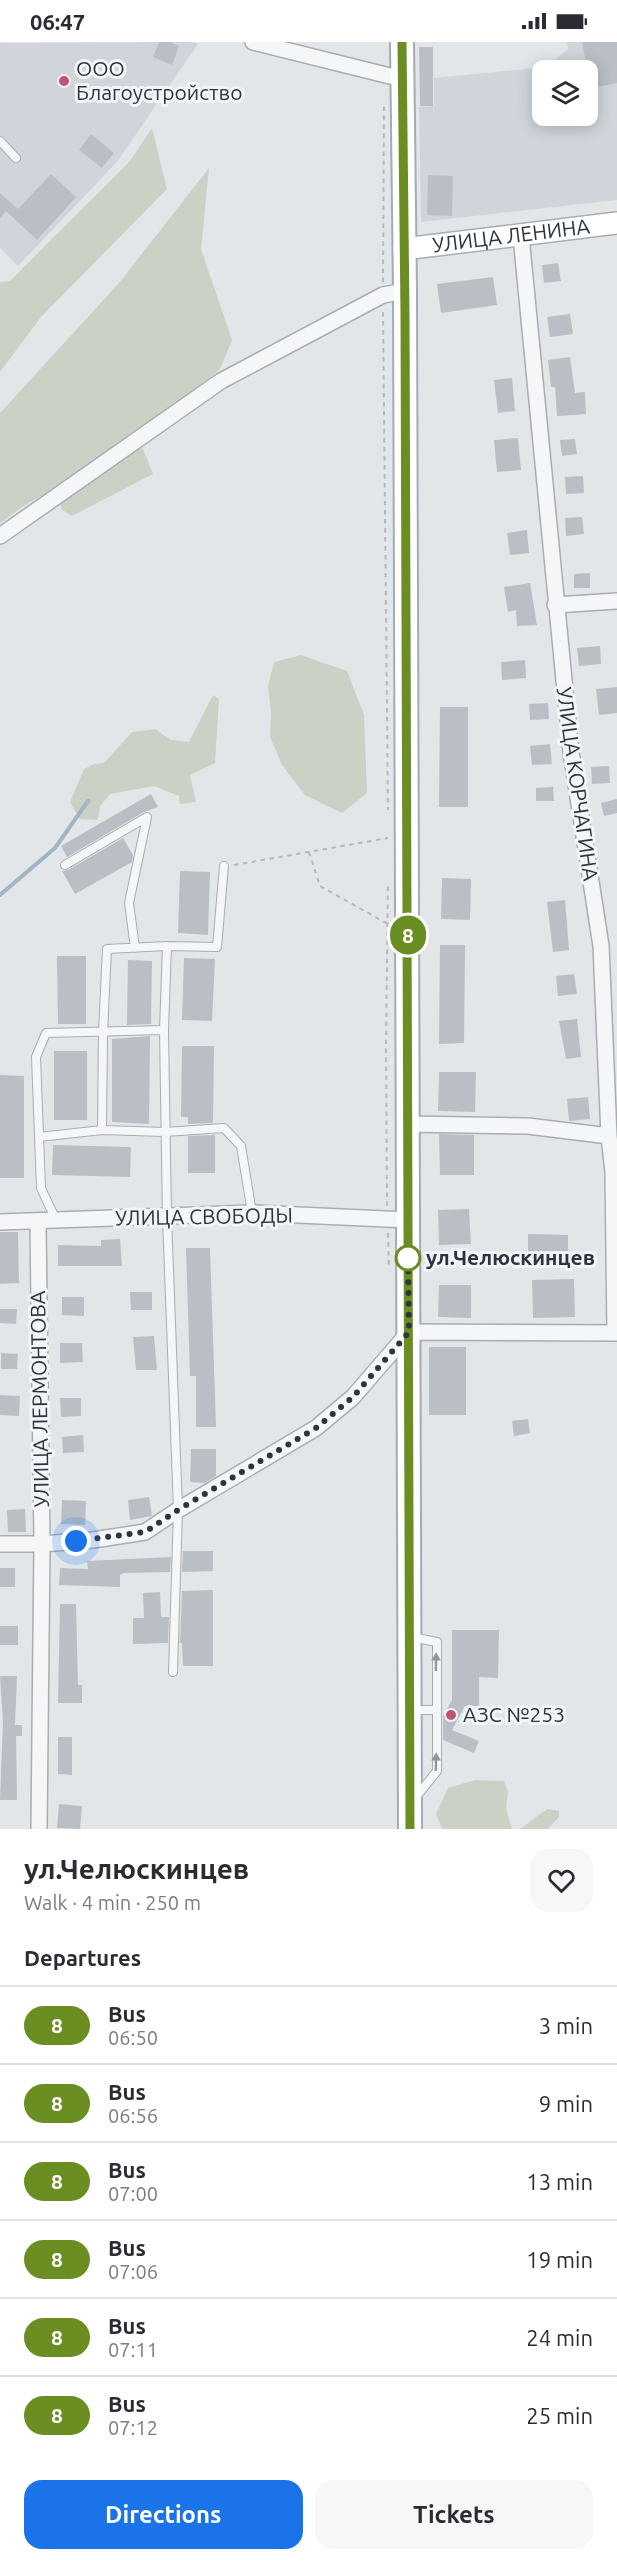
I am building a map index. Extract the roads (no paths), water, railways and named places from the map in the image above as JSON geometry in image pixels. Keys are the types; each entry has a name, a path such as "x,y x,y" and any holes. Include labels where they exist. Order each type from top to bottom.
{"main road":[{"path":"402,42 393,77 404,249 394,293 408,1124 398,1219 409,1332 410,1829"}],"street":[{"path":"253,42 393,77"},
{"name":"УЛИЦА ЛЕНИНА","path":"404,249 617,223"},
{"name":"УЛИЦА КОРЧАГИНА","path":"521,236 571,752 601,946 609,1136 615,1172 616,1333"},
{"path":"0,536 221,381 394,293"},
{"path":"555,605 617,601"},
{"path":"601,946 617,943"},
{"path":"408,1124 528,1126 609,1136"},
{"name":"УЛИЦА СВОБОДЫ","path":"0,1222 252,1213 398,1219"},
{"name":"УЛИЦА ЛЕРМОНТОВА","path":"38,1222 42,1544 39,1829"},
{"path":"0,1544 42,1544 145,1532 316,1428 353,1397 409,1332 616,1333"}],"lane":[{"path":"0,141 16,158"},
{"path":"65,865 147,817 129,903 135,948"},
{"path":"102,1130 107,949 167,946 217,947 224,866"},
{"path":"167,946 164,1030 165,1132 178,1510 173,1672"},
{"path":"56,1221 41,1188 36,1057 46,1033 164,1030"},
{"path":"39,1137 102,1130 165,1132 224,1128 241,1146 252,1213"},
{"path":"408,1637 437,1642 435,1710 437,1771 410,1806"},
{"path":"409,1710 435,1710"}],"waterway":[{"path":"0,895 55,848 88,801"}],"place":[{"name":"ООО Благоустройство","path":"64,81"},
{"name":"ул.Челюскинцев","path":"408,1258"},
{"name":"АЗС №253","path":"451,1715"}]}
